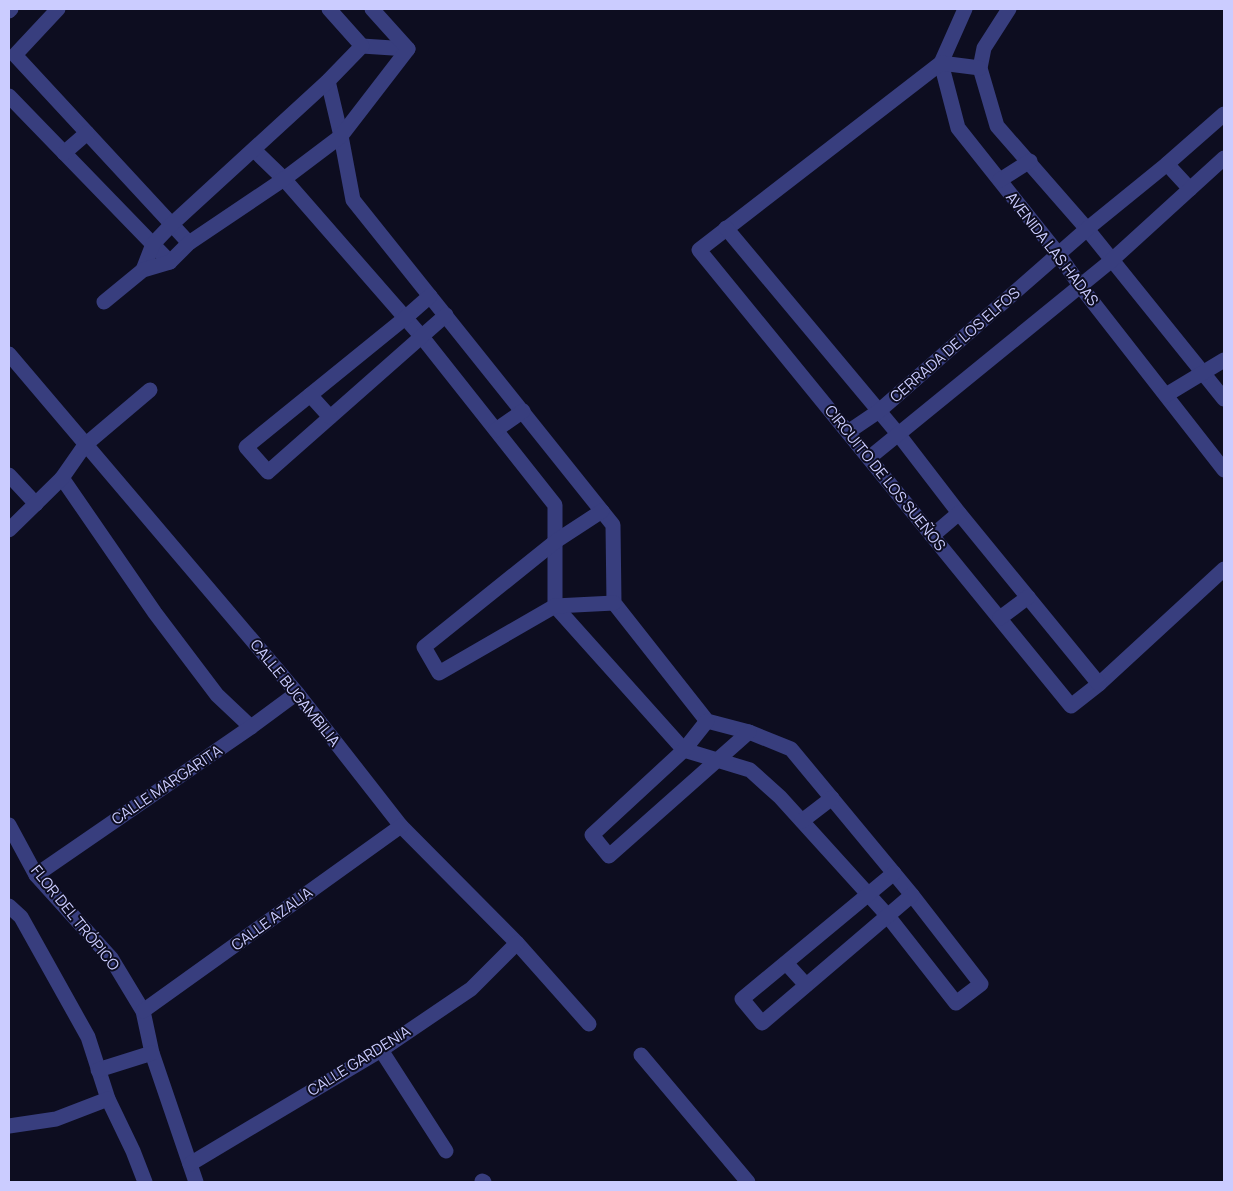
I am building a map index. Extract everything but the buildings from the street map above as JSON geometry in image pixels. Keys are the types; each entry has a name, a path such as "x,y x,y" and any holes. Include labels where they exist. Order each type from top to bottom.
{"street":[{"path":"58,9 12,55 189,243"},
{"path":"329,9 362,46 408,49"},
{"path":"372,9 408,49"},
{"path":"966,9 941,63 980,68"},
{"path":"1010,9 984,48 980,68 997,126 1030,161 1087,229 1224,399"},
{"path":"143,270 152,244 328,81 362,46"},
{"path":"104,302 143,270 170,262 189,243 284,179 341,136 408,49"},
{"name":"AVENIDA LAS HADAS","path":"941,63 958,128 1059,255 1081,287 1224,470"},
{"name":"CIRCUITO DE LOS SUEÑOS","path":"941,63 698,250 1071,706 1099,684 1224,569"},
{"path":"254,150 284,179 422,337 555,505 555,606 684,750 750,770 780,797 887,915 956,1003 981,984 912,895 791,749 749,732 707,721 614,603 613,525 353,200 328,81"},
{"path":"9,96 170,262"},
{"name":"CERRADA DE LOS ELFOS","path":"848,432 879,411 1087,229 1167,164 1224,114"},
{"path":"64,153 87,133"},
{"path":"869,458 1081,287 1224,158"},
{"path":"1000,180 1030,161"},
{"path":"1167,164 1190,189"},
{"path":"726,228 899,435 959,513 1099,684"},
{"path":"430,296 246,447 268,472 446,315"},
{"name":"CALLE BUGAMBILIA","path":"9,354 297,693 401,826 517,942 589,1024"},
{"path":"1166,395 1204,374 1224,360"},
{"path":"9,530 62,478 86,446 150,390"},
{"path":"310,395 330,417"},
{"path":"496,430 523,412"},
{"path":"9,475 36,504"},
{"path":"62,478 156,613 217,695 251,727"},
{"path":"602,511 556,541 424,647 440,673 555,606 614,603"},
{"path":"932,536 959,513"},
{"path":"1000,618 1028,597"},
{"name":"CALLE MARGARITA","path":"36,875 251,727 297,693"},
{"path":"707,721 684,750 592,834 609,856 749,732"},
{"path":"802,821 832,798"},
{"name":"CALLE AZALIA","path":"142,1011 401,826"},
{"name":"FLOR DEL TRÓPICO","path":"10,831 36,875 111,958 142,1011 152,1053 196,1182"},
{"path":"894,873 742,999 762,1023 912,895"},
{"path":"9,906 21,917 88,1036 108,1099 133,1151 145,1182"},
{"name":"CALLE GARDENIA","path":"190,1164 381,1050 471,989 517,942"},
{"path":"786,962 806,985"},
{"path":"381,1050 446,1151"},
{"path":"98,1070 152,1053"},
{"path":"641,1055 748,1182"},
{"path":"9,1126 56,1119 108,1099"}]}
